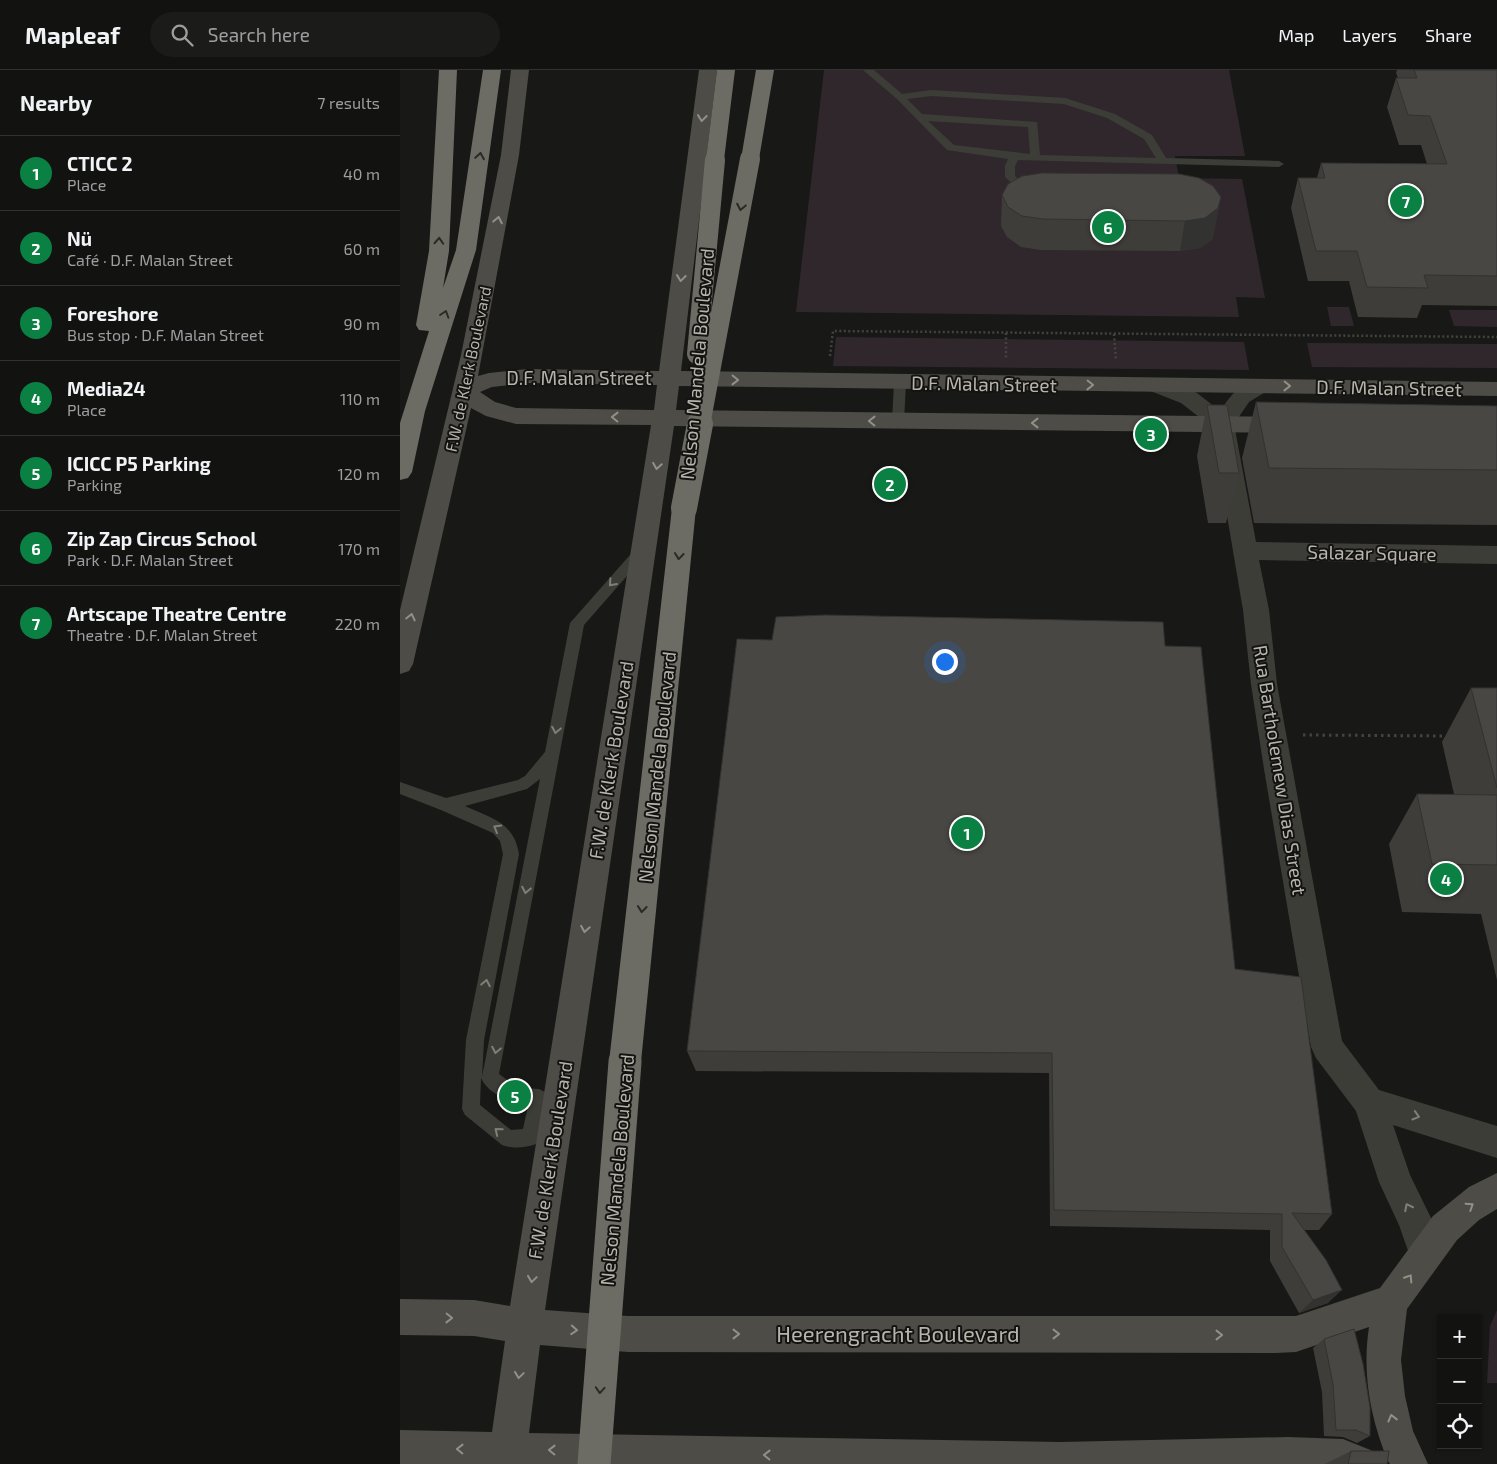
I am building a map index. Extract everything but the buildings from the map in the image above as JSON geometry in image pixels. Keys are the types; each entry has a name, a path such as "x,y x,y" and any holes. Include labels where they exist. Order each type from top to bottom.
{"highway":[{"path":"400,472 414,410 439,251 448,70"},
{"path":"414,410 466,250 492,70"},
{"name":"Nelson Mandela Boulevard","path":"594,1464 626,1062 684,508 715,160 726,70"},
{"path":"684,508 765,70"}],"main road":[{"name":"F.W. de Klerk Boulevard","path":"400,664 465,388 510,155 520,70"},
{"name":"F.W. de Klerk Boulevard","path":"508,1457 539,1225 664,418 708,70"},
{"name":"D.F. Malan Street","path":"1311,426 664,418 505,414 477,402 465,388 489,380 519,376 900,383 1497,390"},
{"path":"1409,1464 1394,1425 1384,1384 1384,1341 1392,1302 1446,1226 1466,1208 1497,1190"},
{"name":"Heerengracht Boulevard","path":"400,1317 474,1318 525,1326 628,1334 1296,1334 1392,1302"},
{"path":"400,1448 508,1457 1060,1461 1343,1458 1360,1464"}],"street":[{"path":"1156,385 1189,398 1224,424 1241,396 1259,386"},
{"name":"Rua Bartholemew Dias Street","path":"1224,424 1256,610 1264,684 1327,1047 1369,1102 1396,1182 1415,1220 1425,1253"},
{"name":"Salazar Square","path":"1246,551 1497,555"},
{"path":"1369,1102 1497,1142"}],"lane":[{"path":"868,70 900,97 942,141 952,148 1014,157 1096,164 1163,161 1278,164"},
{"path":"900,97 931,93 1065,101 1111,116 1148,137 1163,161"},
{"path":"919,116 1033,124 1035,158"},
{"path":"1014,157 1010,166 1010,178 1020,186 1043,189"},
{"path":"898,421 900,383"},
{"path":"400,788 446,805 498,828 504,833 510,847 511,854 475,1040 471,1109 508,1139 530,1138 539,1098 515,1096 490,1078 577,623 645,547"},
{"path":"446,805 522,785 530,780 552,754"}],"path":[{"path":"827,381 832,331 1497,337"},
{"path":"1296,734 1459,736"}],"shaded area":[{"path":"824,70 1229,70 1245,156 1175,156 1179,178 1242,179 1265,298 1236,297 1239,317 796,312"},
{"path":"1327,307 1349,307 1354,326 1331,326"},
{"path":"1449,310 1497,310 1497,327 1454,326"},
{"path":"836,337 1244,342 1249,370 833,366"},
{"path":"1307,343 1497,344 1497,368 1312,367"},
{"path":"1497,1310 1497,1383 1487,1383 1490,1326"}],"place":[{"name":"Artscape Theatre Centre","path":"1406,201"},
{"name":"Zip Zap Circus School","path":"1108,227"},
{"name":"Foreshore","path":"1151,434"},
{"name":"Nü","path":"890,484"},
{"name":"CTICC 2","path":"967,833"},
{"name":"Media24","path":"1446,879"},
{"name":"ICICC P5 Parking","path":"515,1096"}]}
